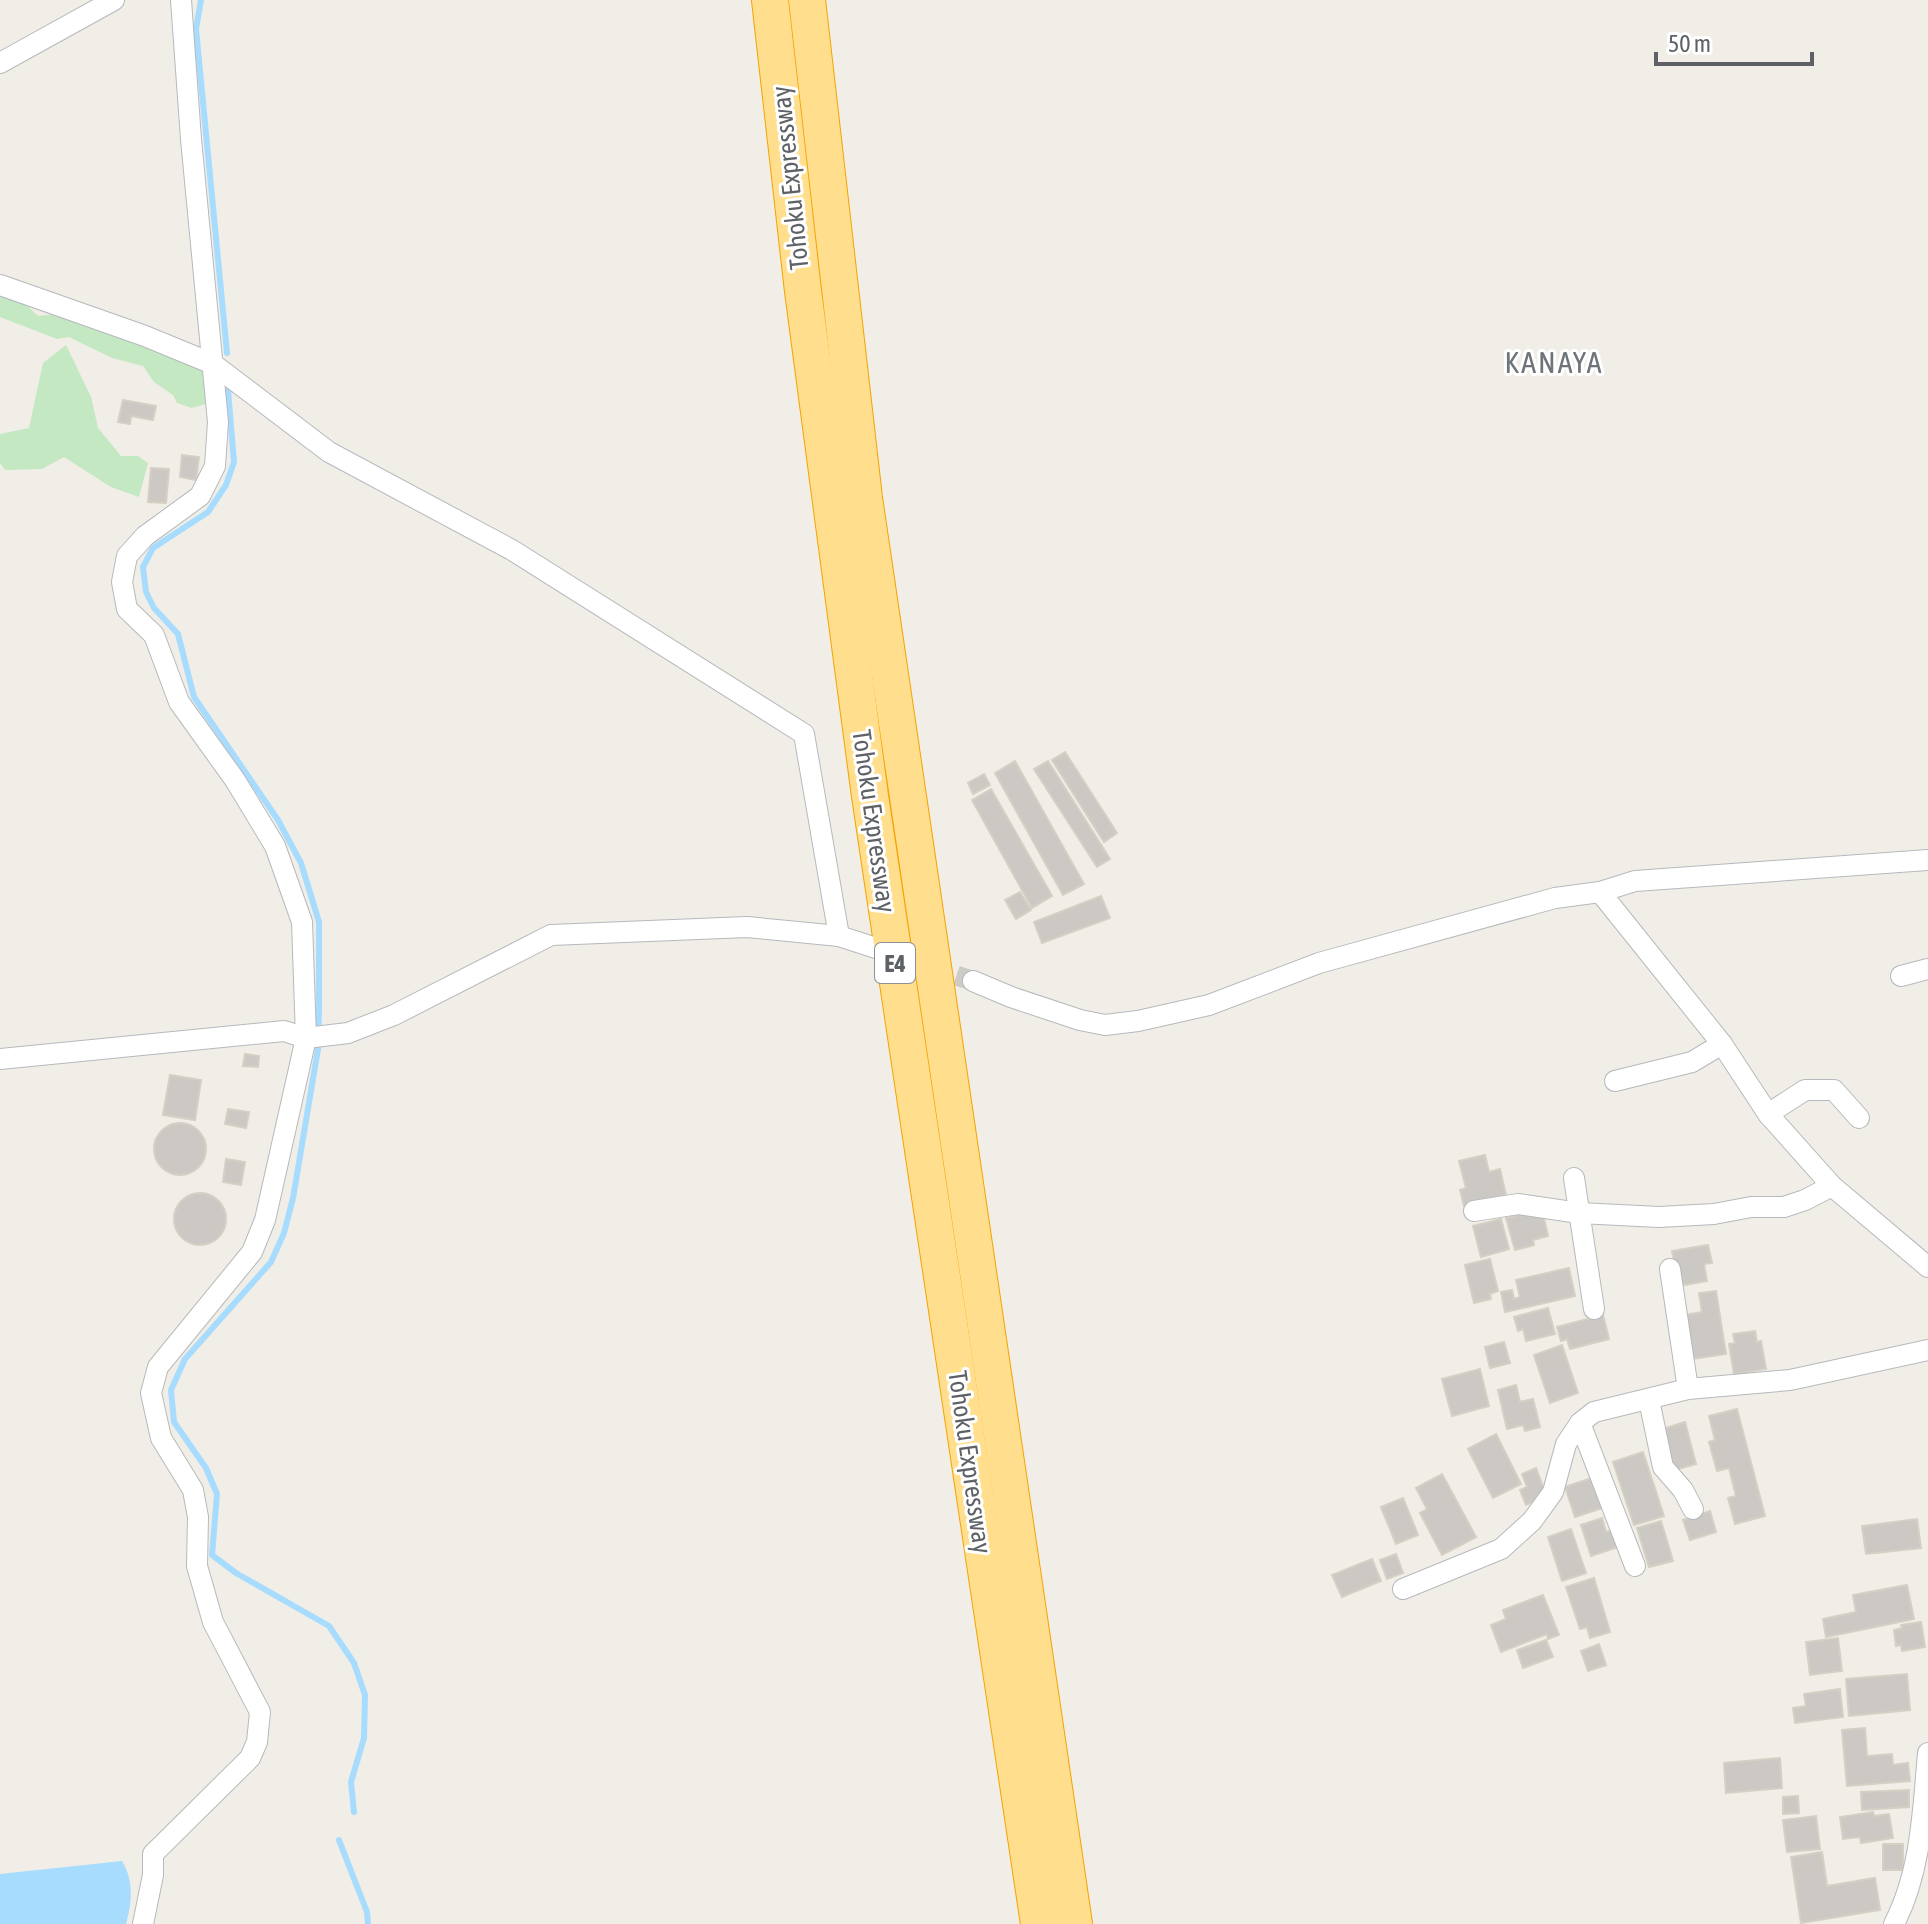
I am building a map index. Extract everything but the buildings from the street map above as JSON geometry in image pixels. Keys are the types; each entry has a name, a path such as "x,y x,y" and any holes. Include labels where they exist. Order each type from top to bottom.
{"highway":[{"name":"Tohoku Expressway","path":"770,0 804,306 868,781 1039,1924"},
{"name":"Tohoku Expressway","path":"807,0 864,498 1074,1924"}],"street":[{"path":"0,63 114,0"},
{"path":"143,1924 153,1875 153,1854 250,1758 257,1742 260,1712 213,1622 197,1566 198,1517 193,1490 161,1438 151,1393 158,1367 252,1252 265,1220 314,1037 302,922 275,846 235,780 179,702 154,635 127,609 122,582 127,556 145,536 200,496 215,466 218,422 181,0"},
{"path":"0,285 145,336 213,364 329,452 512,550 804,734 839,936"},
{"path":"973,981 1080,1020 1105,1025 1138,1021 1209,1005 1319,963 1555,898 1600,892 1635,881 1928,860"},
{"path":"1600,892 1722,1044 1768,1114 1832,1186 1928,1267"},
{"path":"0,1059 284,1031 314,1037 348,1033 394,1015 551,935 747,927 839,936 876,948"},
{"path":"1901,976 1928,969"},
{"path":"1615,1081 1692,1062 1722,1044"},
{"path":"1768,1114 1805,1090 1834,1090 1859,1118"},
{"path":"1574,1178 1594,1309"},
{"path":"1474,1211 1518,1204 1579,1213 1659,1217 1714,1214 1751,1207 1784,1207 1832,1186"},
{"path":"1670,1269 1688,1389"},
{"path":"1403,1589 1501,1549 1532,1521 1553,1492 1566,1444 1580,1423 1594,1412 1688,1389 1790,1380 1928,1350"},
{"path":"1649,1400 1663,1467 1683,1490 1693,1509"},
{"path":"1580,1423 1635,1566"},
{"path":"1894,1924 1907,1898 1918,1846 1928,1753"}],"green space":[{"path":"0,294 19,298 38,316 59,314 204,369 209,403 192,408 177,403 173,395 154,382 143,366 112,358 69,337 57,339 0,317"},
{"path":"66,345 91,397 98,428 121,456 138,456 148,463 139,497 111,487 64,457 42,469 5,470 0,463 0,434 29,428 43,363"}],"water":[{"path":"122,1861 129,1876 131,1892 126,1924 0,1924 0,1874"}],"waterway":[{"path":"201,0 196,29 227,353"},
{"path":"228,390 234,462 226,485 208,512 153,548 143,567 146,592 154,608 178,634 194,697 278,820 301,863 319,922 318,1049 293,1198 284,1233 271,1262 185,1359 171,1390 174,1422 206,1468 217,1494 212,1555 236,1573 329,1626 354,1663 365,1695 364,1738 351,1782 354,1812"},
{"path":"339,1840 367,1912 368,1924"}],"tunnel":[{"path":"928,966 973,981"}],"district":[{"name":"KANAYA","path":"1554,362"}]}
